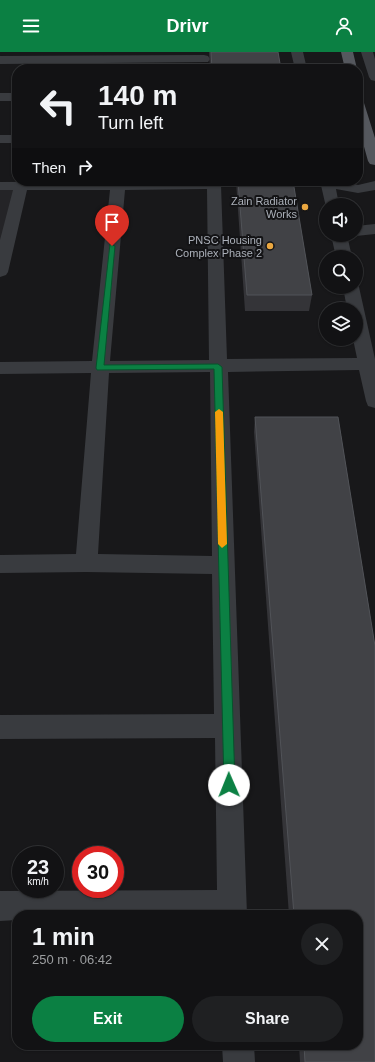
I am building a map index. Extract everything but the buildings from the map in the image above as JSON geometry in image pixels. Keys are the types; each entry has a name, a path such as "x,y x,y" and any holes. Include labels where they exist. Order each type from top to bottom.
{"main road":[{"path":"347,52 350,64"},
{"path":"363,120 375,161"}],"street":[{"path":"297,52 300,64"},
{"path":"367,52 375,77"},
{"path":"0,60 204,60"},
{"path":"0,98 12,97"},
{"path":"0,139 12,139"},
{"path":"339,186 362,189 375,185"},
{"path":"0,186 21,186 0,272"},
{"path":"86,563 100,368 118,186"},
{"path":"0,906 231,909 228,726 214,186"},
{"path":"328,186 331,198"},
{"path":"363,231 375,230"},
{"path":"363,342 375,401"},
{"path":"0,368 218,367 368,364"},
{"path":"0,564 86,563 223,565"},
{"path":"0,727 228,726"},
{"path":"238,1050 239,1062"}],"shaded area":[{"path":"0,186 21,186 0,261"}],"slow traffic":[{"path":"219,412 222,544"}],"place":[{"name":"Zain Radiator Works","path":"305,207"},
{"name":"PNSC Housing Complex Phase 2","path":"270,246"}],"route":[{"path":"112,246 100,368 218,367 229,785"}]}
